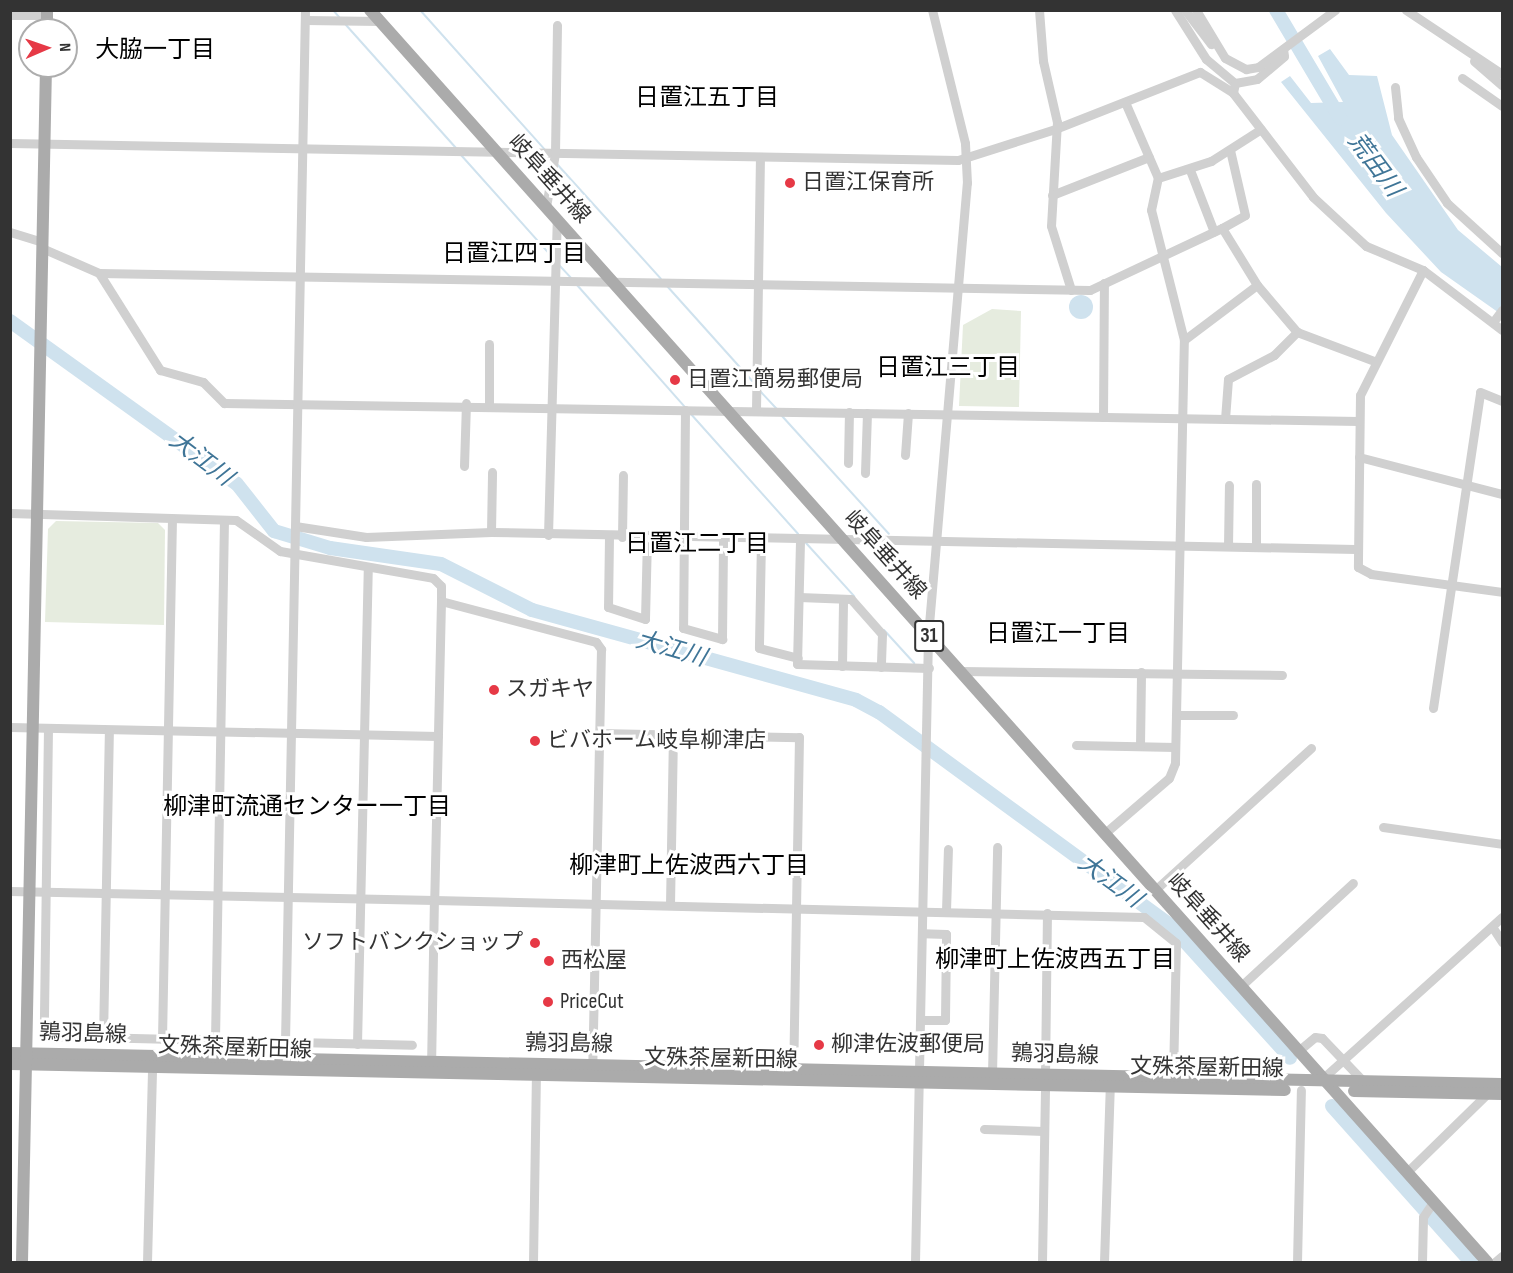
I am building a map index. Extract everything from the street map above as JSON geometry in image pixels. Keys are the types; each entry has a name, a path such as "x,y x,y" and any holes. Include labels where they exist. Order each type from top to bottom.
{"main road":[{"name":"岐阜垂井線","path":"370,10 1105,833 1155,890 1178,931 1241,986 1297,1052 1407,1172 1431,1204 1487,1263"},
{"path":"22,1263 46,78"},
{"path":"10,1053 27,1059"},
{"name":"文殊茶屋新田線","path":"10,1064 27,1059 152,1067 430,1068 536,1076 1045,1081"},
{"name":"鶉羽島線","path":"27,1059 430,1068 592,1066 793,1071 920,1078 992,1074 1045,1081 1110,1083 1173,1078 1328,1084"},
{"name":"文殊茶屋新田線","path":"1110,1083 1301,1090 1328,1084 1503,1084"},
{"name":"文殊茶屋新田線","path":"1328,1084 1503,1094"}],"street":[{"path":"915,1263 928,636 967,159 932,10"},
{"path":"1039,10 1055,129 1051,226 1071,290"},
{"path":"1175,10 1206,59 1235,83 1257,79 1284,56 1283,49"},
{"path":"1185,10 1211,44 1215,43"},
{"path":"1196,10 1225,58 1246,69 1283,49 1335,10"},
{"path":"1406,10 1503,74"},
{"path":"10,15 47,13"},
{"path":"285,1042 305,15 380,21"},
{"path":"546,207 555,153 557,25"},
{"path":"1463,48 1503,85"},
{"path":"10,143 498,153 967,159 1055,129 1200,72 1233,93 1313,196 1366,246 1423,270 1503,330"},
{"path":"1462,78 1503,106"},
{"path":"1233,93 1235,83"},
{"path":"1395,87 1398,118 1416,158 1447,203 1503,253"},
{"path":"1105,833 1169,778 1175,747 1176,715 1184,340 1150,203 1158,178 1125,102"},
{"path":"1158,178 1190,170 1230,150 1261,129"},
{"path":"10,232 99,273 611,279 1071,290 1104,284 1245,215 1230,150"},
{"path":"756,410 760,157"},
{"path":"1052,195 1149,157"},
{"path":"1190,170 1218,230 1257,285 1297,332 1374,361"},
{"path":"548,535 553,280 557,219"},
{"path":"1423,270 1391,339 1374,361 1360,395 1356,549 1360,570 1450,586 1503,592"},
{"path":"99,273 160,370 203,382 229,402 466,403 685,410 725,408 867,413 1359,421"},
{"path":"1103,417 1104,284"},
{"path":"1184,340 1257,285"},
{"path":"1494,321 1503,310"},
{"path":"1225,419 1228,379 1274,355 1297,332"},
{"path":"489,344 489,404"},
{"path":"1433,708 1480,392 1503,402"},
{"path":"464,466 466,403"},
{"path":"685,410 683,627 722,639 723,539"},
{"path":"848,463 849,412"},
{"path":"865,473 867,413"},
{"path":"905,455 908,413"},
{"path":"1359,457 1503,494"},
{"path":"491,532 492,472"},
{"path":"622,537 623,475"},
{"path":"1256,484 1256,547"},
{"path":"1228,485 1228,546"},
{"path":"10,513 224,520 244,523 264,542 368,567 433,578 441,586 430,1068"},
{"path":"162,1039 172,519"},
{"path":"215,1040 224,520"},
{"path":"295,528 366,537 491,532 800,541 1356,549"},
{"path":"609,537 608,607 645,619 647,537"},
{"path":"761,540 759,648 798,658"},
{"path":"800,541 797,664 928,668"},
{"path":"357,1044 368,567"},
{"path":"799,597 851,599 882,634 881,667"},
{"path":"842,666 843,599"},
{"path":"441,601 596,642 601,649 592,1066"},
{"path":"961,671 1282,675"},
{"path":"1140,746 1141,672"},
{"path":"1176,715 1233,715"},
{"path":"10,727 438,736"},
{"path":"48,728 44,1031 103,1038 412,1045"},
{"path":"103,1038 109,729"},
{"path":"600,733 799,737 793,1071"},
{"path":"670,905 673,734"},
{"path":"1076,745 1175,747"},
{"path":"1155,890 1310,752"},
{"path":"1383,826 1503,844"},
{"path":"992,1074 997,847"},
{"path":"946,911 948,849"},
{"path":"1241,986 1353,883"},
{"path":"10,891 1144,916 1178,931 1173,1078"},
{"path":"1042,1263 1047,913"},
{"path":"1328,1084 1344,1059 1497,923 1503,942"},
{"path":"921,1020 945,1020 946,934 923,933"},
{"path":"1297,1052 1315,1037 1344,1059 1367,1083"},
{"path":"147,1263 152,1067"},
{"path":"533,1263 536,1076"},
{"path":"1104,1263 1110,1083"},
{"path":"1297,1263 1301,1090"},
{"path":"1407,1172 1487,1094"},
{"path":"984,1129 1044,1131"},
{"path":"1422,1263 1423,1217 1431,1204"},
{"path":"1495,1263 1503,1256"}],"shaded area":[{"path":"992,309 1021,311 1019,407 959,406 963,325"},
{"path":"56,521 158,523 165,530 164,625 45,622 48,529"}],"water":[{"path":"1330,49 1349,75 1377,76 1392,135 1458,230 1502,267 1502,315 1441,272 1386,213 1281,82 1290,76 1311,103 1343,102 1318,56"},
{"path":"1081,295 1086,296 1092,302 1092,312 1086,318 1081,319 1076,318 1070,312 1069,307 1070,302 1076,296"}],"waterway":[{"path":"333,10 340,18"},
{"path":"420,10 545,150"},
{"name":"荒田川","path":"1276,10 1340,118"},
{"path":"346,25 456,148"},
{"path":"461,155 553,258"},
{"path":"556,163 661,279"},
{"path":"559,265 571,278"},
{"path":"577,285 684,406"},
{"path":"667,286 753,382"},
{"name":"大江川","path":"10,321 237,484 274,531 330,548 441,564 532,610 856,700 879,712 1170,925 1290,1058"},
{"path":"760,391 777,409"},
{"path":"690,413 798,534"},
{"path":"782,416 889,534"},
{"path":"806,543 854,596"},
{"path":"884,630 914,663"},
{"name":"大江川","path":"1332,1106 1471,1262"}],"place":[{"name":"日置江保育所","path":"790,183"},
{"name":"日置江簡易郵便局","path":"675,380"},
{"name":"スガキヤ","path":"494,690"},
{"name":"ビバホーム岐阜柳津店","path":"535,741"},
{"name":"ソフトバンクショップ","path":"535,943"},
{"name":"西松屋","path":"549,961"},
{"name":"PriceCut","path":"548,1002"},
{"name":"柳津佐波郵便局","path":"819,1045"}],"district":[{"name":"大脇一丁目","path":"155,50"},
{"name":"日置江五丁目","path":"707,98"},
{"name":"日置江四丁目","path":"514,254"},
{"name":"日置江三丁目","path":"948,368"},
{"name":"日置江二丁目","path":"697,544"},
{"name":"日置江一丁目","path":"1058,634"},
{"name":"柳津町流通センター一丁目","path":"307,807"},
{"name":"柳津町上佐波西六丁目","path":"689,866"},
{"name":"柳津町上佐波西五丁目","path":"1055,960"}]}
